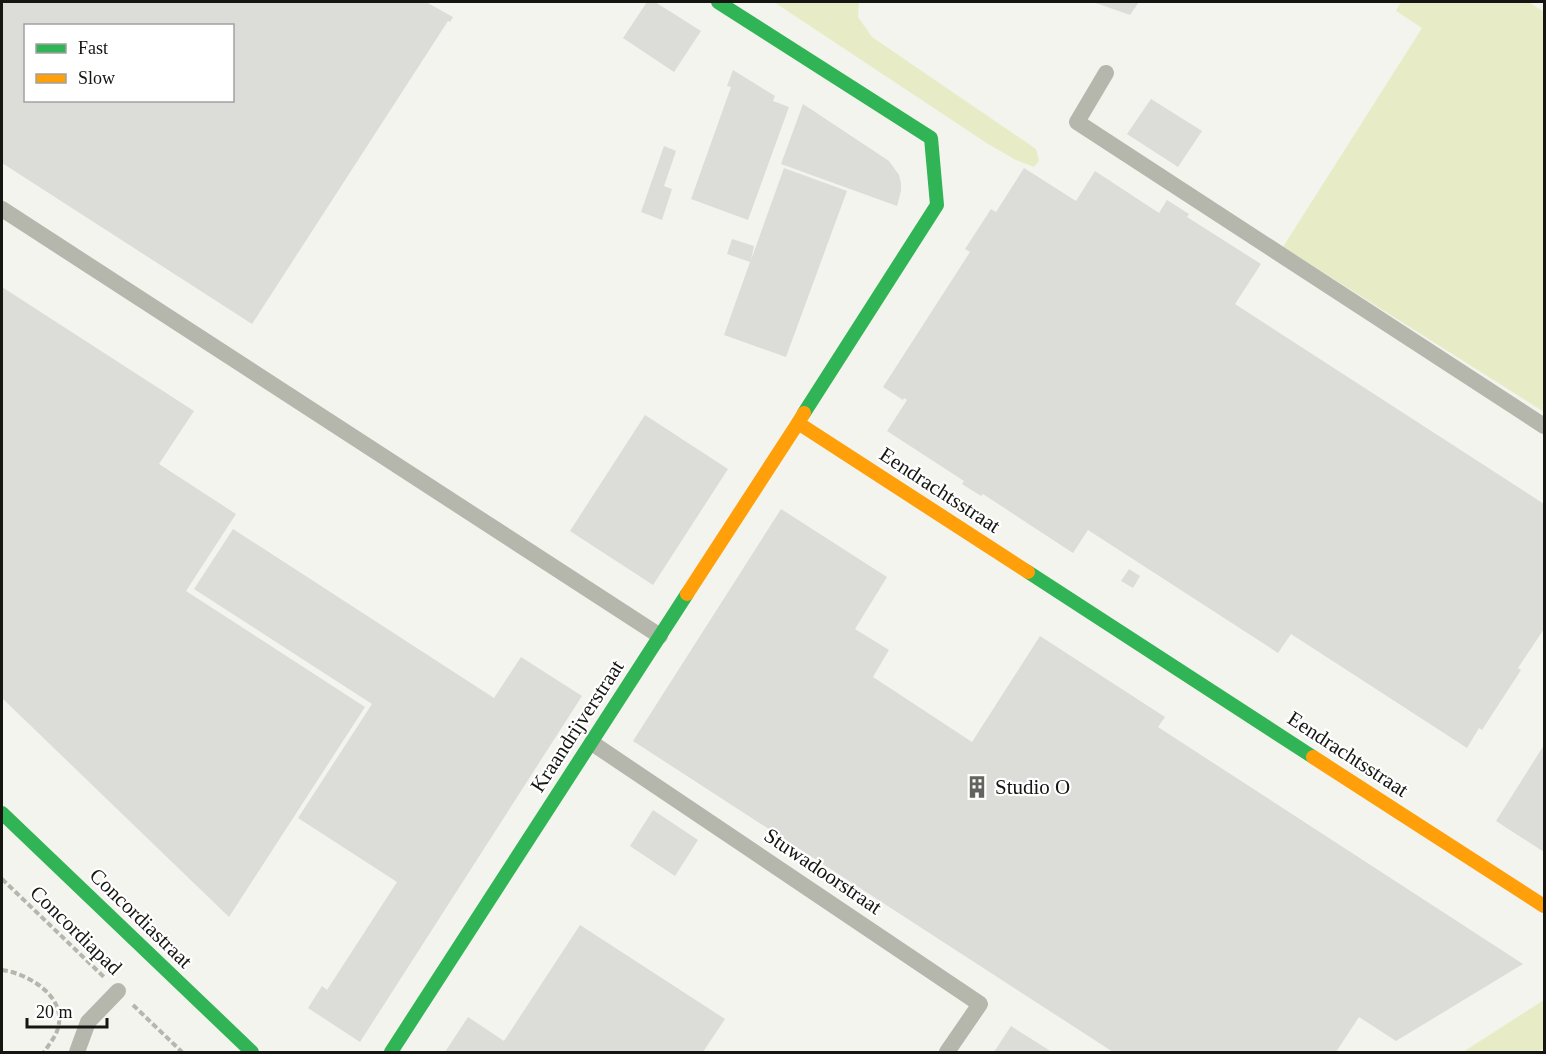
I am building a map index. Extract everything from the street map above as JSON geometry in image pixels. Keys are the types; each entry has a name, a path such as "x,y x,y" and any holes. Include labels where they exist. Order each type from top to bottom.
{"street":[{"path":"718,2 932,138 937,205 798,423"},
{"name":"Kraandrijverstraat","path":"391,1053 798,423"},
{"name":"Eendrachtsstraat","path":"798,423 1545,906"},
{"name":"Concordiastraat","path":"2,813 252,1053"}],"lane":[{"path":"1106,73 1077,122 1545,426"},
{"path":"2,209 660,636"},
{"name":"Stuwadoorstraat","path":"592,743 980,1004 948,1053"},
{"path":"77,1053 88,1022 118,991"}],"path":[{"name":"Concordiapad","path":"2,879 182,1053"},
{"path":"2,970 22,976 36,984 50,994 56,1005 60,1016 59,1026 44,1053"}],"green space":[{"path":"774,2 859,2 858,17 872,37 1036,149 1039,161 1034,167 988,144"},
{"path":"1401,2 1529,2 1544,12 1544,412 1283,247 1422,28 1396,11"},
{"path":"1544,1000 1544,1048 1538,1052 1463,1052"}],"building":[{"path":"2,2 426,2 453,17 450,22 448,21 252,324 2,163"},
{"path":"647,2 655,2 701,31 674,72 623,38"},
{"path":"1093,2 1139,2 1130,15"},
{"path":"733,70 775,96 773,101 789,107 748,220 691,199 731,87 727,86"},
{"path":"1151,99 1202,131 1178,167 1127,134"},
{"path":"803,104 889,161 899,175 901,183 897,206 781,164"},
{"path":"664,146 676,151 664,186 672,189 662,220 641,212"},
{"path":"784,168 847,191 786,357 724,335 750,262 727,254 732,239 754,246 751,260"},
{"path":"1024,168 1076,201 1095,171 1159,213 1167,200 1189,214 1187,217 1261,264 1235,304 1544,504 1544,629 1518,668 1521,670 1482,730 1479,728 1467,748 1291,634 1278,653 1088,530 1073,553 983,494 981,496 962,484 964,481 887,431 907,400 904,398 903,400 883,387 970,252 965,249 991,209 996,212"},
{"path":"2,287 194,411 159,464 236,514 186,591 365,707 229,917 2,698"},
{"path":"645,415 728,469 653,585 570,531"},
{"name":"Studio O","path":"781,509 887,577 855,629 889,650 873,677 972,742 1040,636 1165,717 1158,727 1523,964 1396,1041 1359,1017 1336,1052 1113,1052 633,741"},
{"path":"233,529 494,698 521,657 582,696 360,1042 308,1008 322,986 327,990 397,882 298,818 372,704 194,589"},
{"path":"1129,569 1140,576 1133,588 1121,581"},
{"path":"1544,745 1544,852 1496,821"},
{"path":"653,810 698,840 675,876 630,846"},
{"path":"580,925 725,1019 703,1052 445,1052 468,1017 504,1041"},
{"path":"1011,1026 1052,1052 994,1052"}],"traffic: fast":[{"path":"718,2 931,138 937,205 804,413"},
{"path":"1028,572 1313,757"},
{"path":"391,1052 687,594"},
{"path":"2,813 252,1052"}],"traffic: slow":[{"path":"804,413 798,423 1028,572"},
{"path":"687,594 798,423"},
{"path":"1313,757 1544,906"}],"place":[{"name":"Studio O","path":"977,787"}]}
